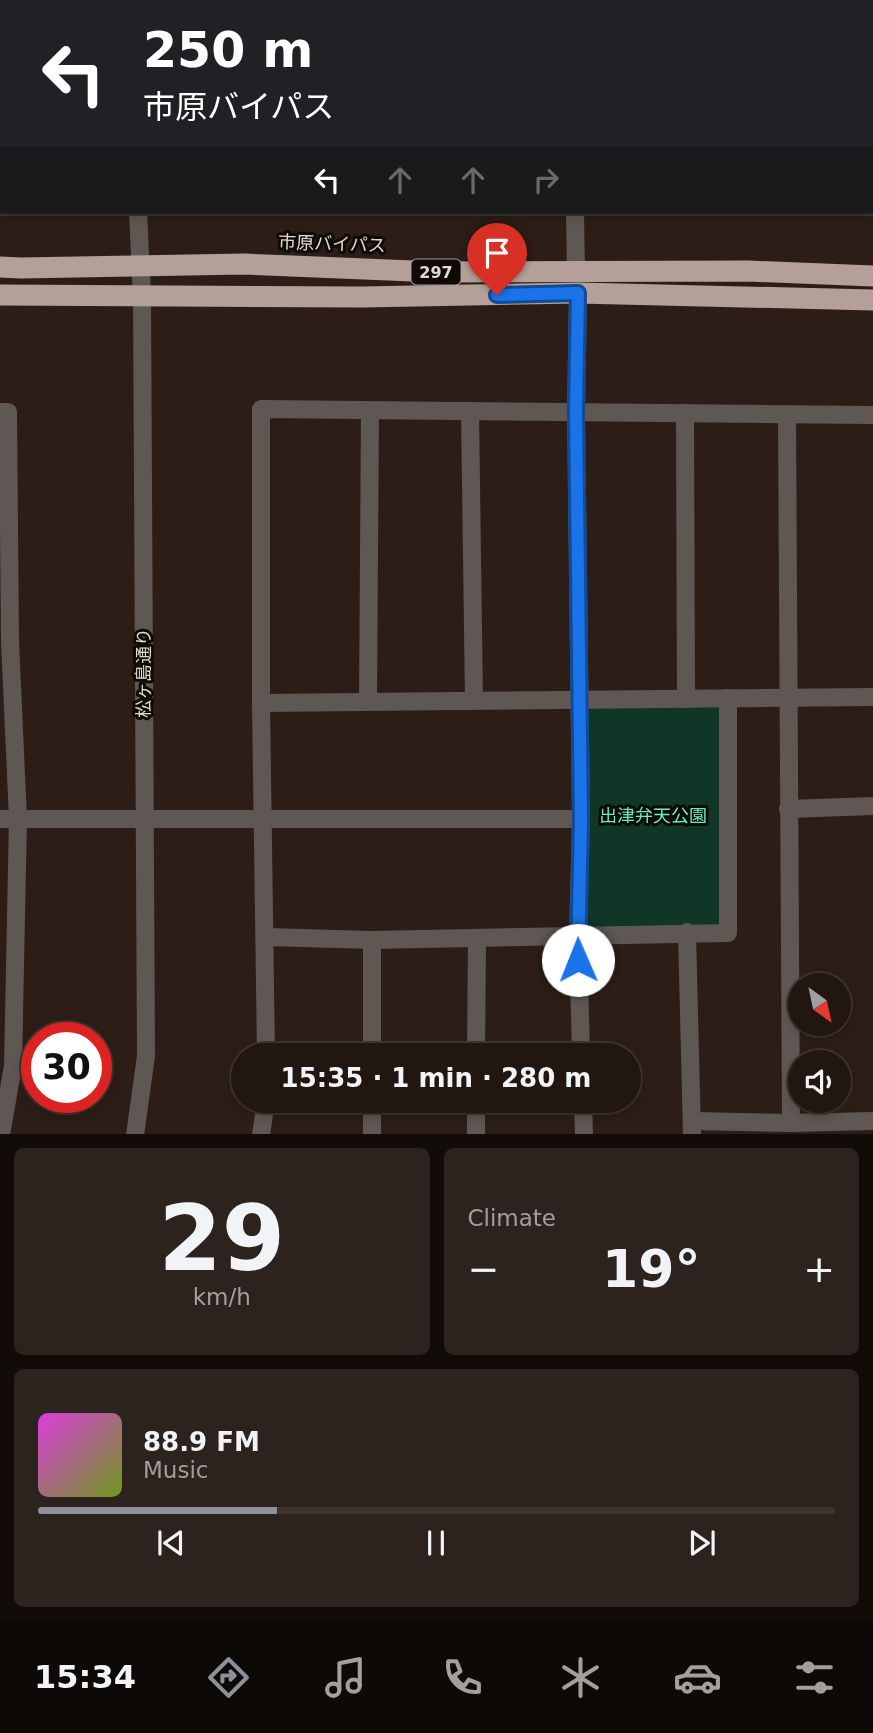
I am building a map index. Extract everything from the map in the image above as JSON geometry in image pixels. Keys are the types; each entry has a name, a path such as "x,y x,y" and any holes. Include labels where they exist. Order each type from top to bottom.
{"highway":[{"name":"市原バイパス","path":"0,267 244,264 437,272 873,300"},
{"name":"市原バイパス","path":"0,295 362,297 747,271 873,276"}],"street":[{"name":"松ヶ島通り","path":"135,1134 146,1056 142,296 138,214"},
{"path":"575,214 581,1043"},
{"path":"266,1043 261,703 261,409 873,415"},
{"path":"368,702 370,410"},
{"path":"470,411 474,701"},
{"path":"0,412 8,412 5,641 13,1066 1,1134"},
{"path":"685,413 686,699"},
{"path":"787,414 791,1123"},
{"path":"261,703 873,697"},
{"path":"266,937 372,940 728,933 728,698"},
{"path":"789,809 873,806"},
{"path":"9,819 581,819"},
{"path":"687,932 692,1128 873,1121"},
{"path":"476,1043 477,938"},
{"path":"372,940 372,1043"},
{"path":"261,1134 264,1113"},
{"path":"372,1113 372,1134"},
{"path":"476,1113 476,1134"},
{"path":"583,1113 583,1134"}],"green space":[{"name":"出津弁天公園","path":"728,698 728,933 578,936 580,700"}],"route":[{"path":"497,295 578,293 576,412 581,819 578,960"}]}
